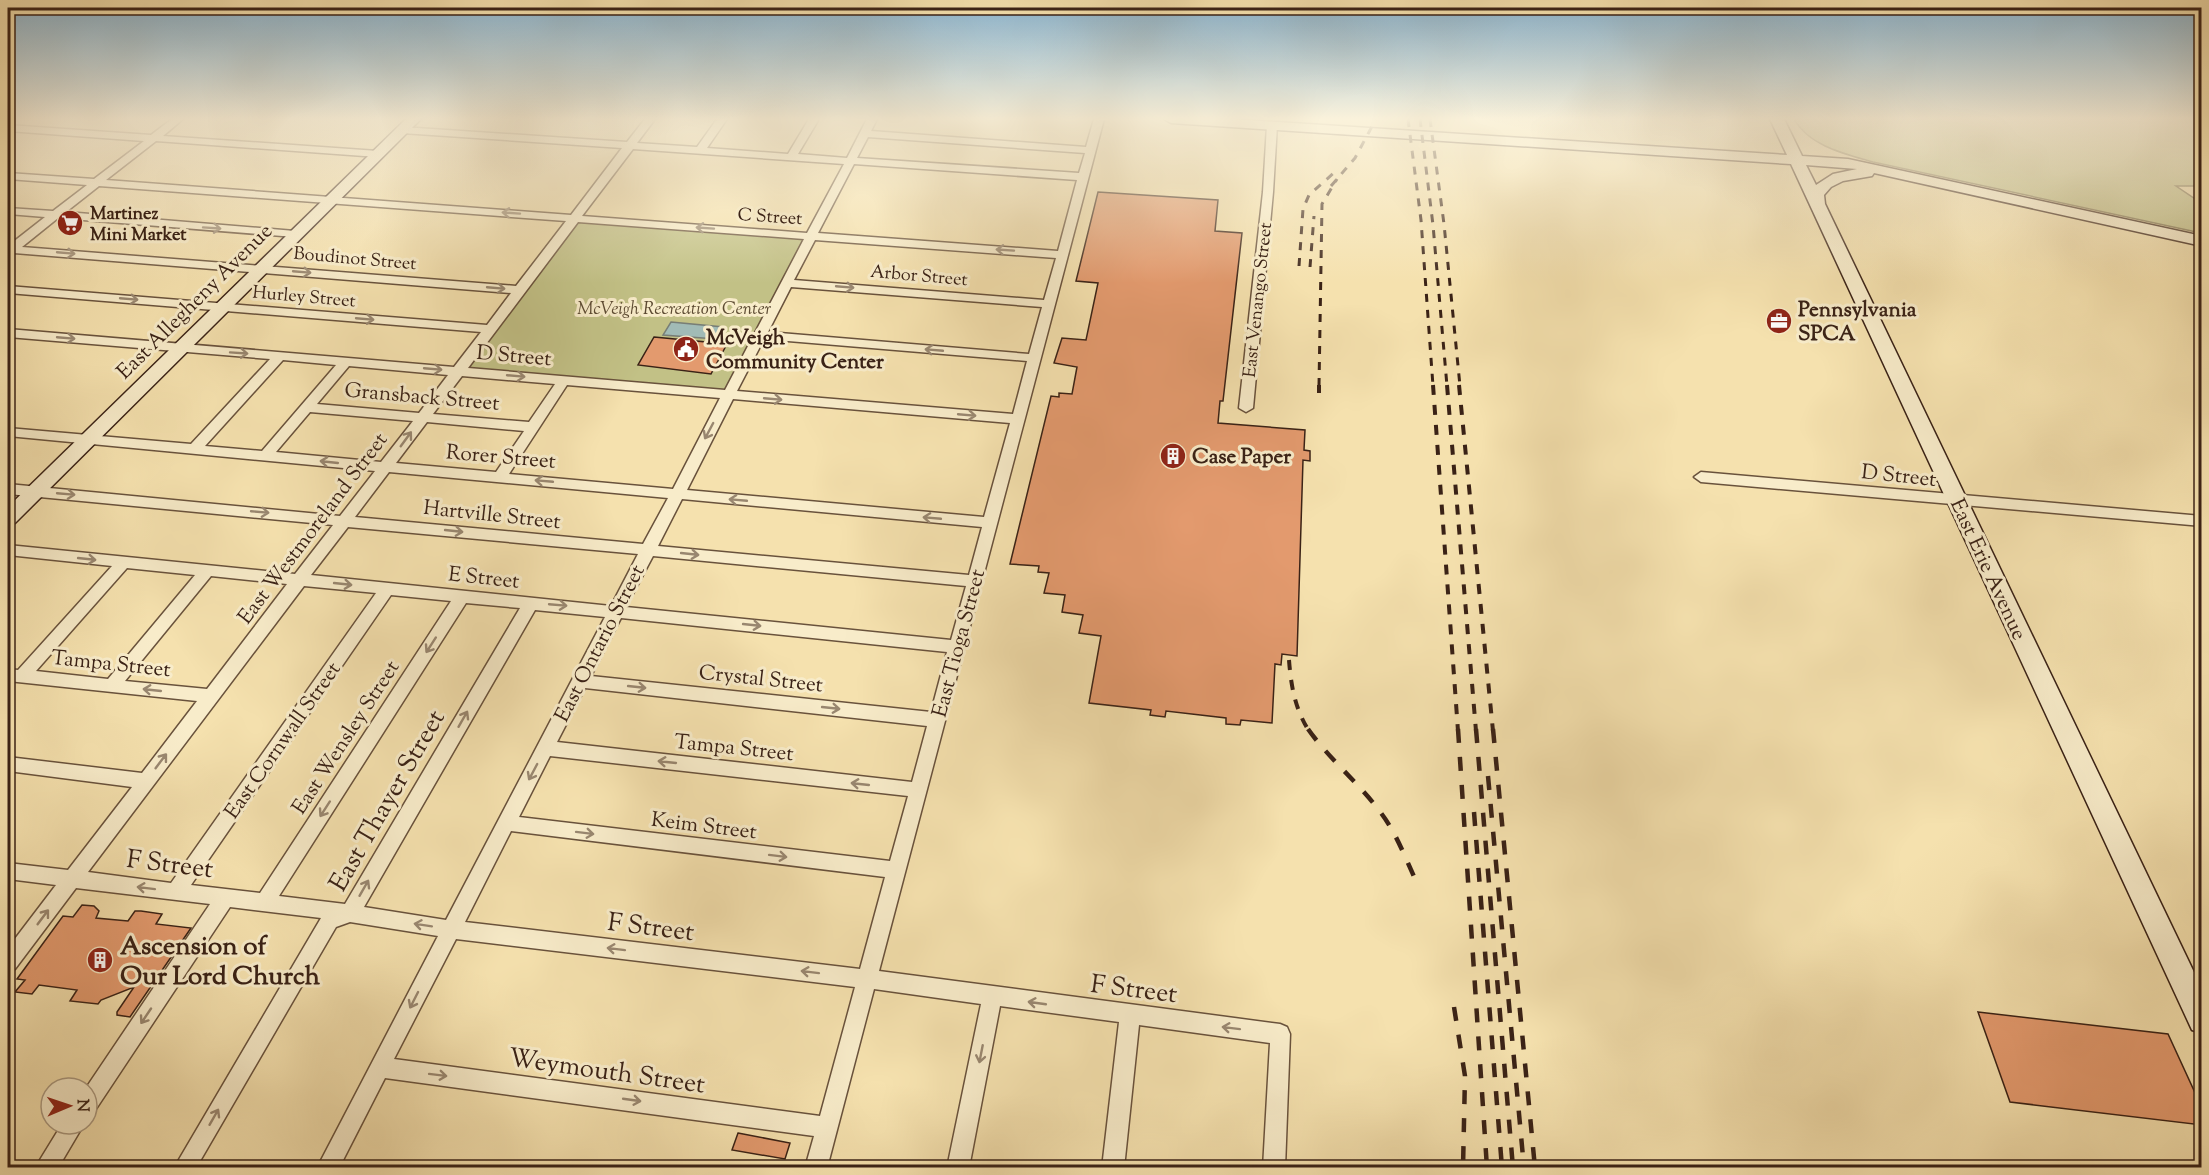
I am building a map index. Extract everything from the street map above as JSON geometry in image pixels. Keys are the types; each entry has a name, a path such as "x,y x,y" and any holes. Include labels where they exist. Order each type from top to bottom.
{"main road":[{"name":"East Allegheny Avenue","path":"8,518 358,174"},
{"name":"East Erie Avenue","path":"1810,174 1817,204 2202,1020"},
{"path":"1817,204 1816,195 1821,186 1836,177 1851,174"},
{"path":"1899,174 2202,241"}],"street":[{"path":"9,250 108,174"},
{"name":"East Westmoreland Street","path":"8,963 608,174"},
{"name":"East Ontario Street","path":"327,1167 843,174"},
{"path":"1038,174 1084,177"},
{"name":"East Tioga Street","path":"816,1167 1085,174"},
{"name":"East Venango Street","path":"1246,408 1269,174"},
{"name":"C Street","path":"8,176 1063,255"},
{"path":"8,211 295,234"},
{"name":"Boudinot Street","path":"9,250 520,290"},
{"name":"Arbor Street","path":"787,283 1049,304"},
{"name":"Hurley Street","path":"8,289 490,329"},
{"name":"D Street","path":"8,333 1017,419"},
{"path":"760,335 1034,358"},
{"path":"195,448 280,356"},
{"path":"266,455 346,361"},
{"path":"500,477 564,380"},
{"name":"Gransback Street","path":"307,407 533,427"},
{"name":"Rorer Street","path":"8,432 990,524"},
{"name":"D Street","path":"1701,477 2202,521"},
{"name":"Hartville Street","path":"8,489 973,581"},
{"name":"E Street","path":"8,550 615,610 957,647"},
{"path":"14,676 123,563"},
{"path":"112,686 207,571"},
{"name":"East Cornwall Street","path":"176,891 388,588"},
{"name":"East Wensley Street","path":"265,903 462,596"},
{"name":"East Thayer Street","path":"184,1167 329,921 350,913 531,603"},
{"name":"Tampa Street","path":"14,676 210,696"},
{"name":"Crystal Street","path":"579,681 938,720"},
{"name":"Tampa Street","path":"545,748 919,790"},
{"path":"8,764 146,781"},
{"name":"Keim Street","path":"506,823 896,870"},
{"name":"F Street","path":"8,871 350,913 450,929 868,979 1280,1034 1275,1167"},
{"path":"99,1087 225,898"},
{"path":"958,1167 992,996"},
{"path":"1113,1167 1130,1015"},
{"name":"Weymouth Street","path":"380,1067 827,1126"},
{"path":"45,1167 66,1136"}],"green space":[{"path":"1928,174 2201,174 2201,186 2176,186 2201,203 2201,233"},
{"name":"McVeigh Recreation Center","path":"574,218 811,235 729,395 458,371"}],"water":[{"path":"671,322 723,327 716,339 663,335"}],"building":[{"name":"Case Paper","path":"1098,192 1218,200 1215,231 1242,233 1223,401 1220,401 1218,423 1305,430 1304,450 1310,451 1310,461 1303,460 1297,656 1282,654 1281,665 1275,664 1272,723 1241,720 1240,725 1226,724 1226,718 1166,711 1165,717 1150,715 1151,710 1089,703 1101,636 1079,633 1083,615 1062,612 1065,595 1044,593 1049,573 1038,572 1039,566 1010,564 1051,396 1059,397 1059,393 1072,394 1077,367 1054,363 1062,338 1086,340 1098,283 1076,281"},
{"name":"McVeigh Community Center","path":"654,337 727,344 711,374 638,365"},
{"name":"Ascension of Our Lord Church","path":"82,905 94,906 99,911 96,918 128,921 135,911 141,911 162,914 156,924 191,928 130,1017 117,1015 117,1012 134,987 101,1000 98,1004 70,1001 77,990 39,985 32,994 15,992 25,980 17,979 63,916 73,917"},
{"path":"1978,1012 2168,1034 2202,1108 2202,1125 2010,1102"},
{"path":"738,1133 790,1143 785,1159 732,1150"}],"railway":[{"path":"1299,266 1303,209 1309,195 1333,174"},
{"path":"1337,179 1341,174"},
{"path":"1415,174 1421,220 1433,386"},
{"path":"1427,174 1447,386"},
{"path":"1437,174 1460,386"},
{"path":"1319,386 1322,204 1337,179"},
{"path":"1331,186 1337,179"},
{"path":"1310,267 1314,216"},
{"path":"1433,385 1458,731"},
{"path":"1447,385 1476,731"},
{"path":"1459,385 1493,731"},
{"path":"1319,386 1319,393"},
{"path":"1289,660 1295,697 1300,714 1309,731"},
{"path":"1308,729 1387,821 1417,883"},
{"path":"1458,729 1487,1168"},
{"path":"1476,729 1513,1168"},
{"path":"1493,729 1535,1168"},
{"path":"1488,776 1524,1168"},
{"path":"1474,812 1502,1168"},
{"path":"1454,1007 1465,1076 1463,1168"}],"place":[{"name":"Martinez Mini Market","path":"70,223"},
{"name":"Pennsylvania SPCA","path":"1779,321"},
{"name":"McVeigh Community Center","path":"686,349"},
{"name":"Case Paper","path":"1173,456"},
{"name":"Ascension of Our Lord Church","path":"100,960"}]}
